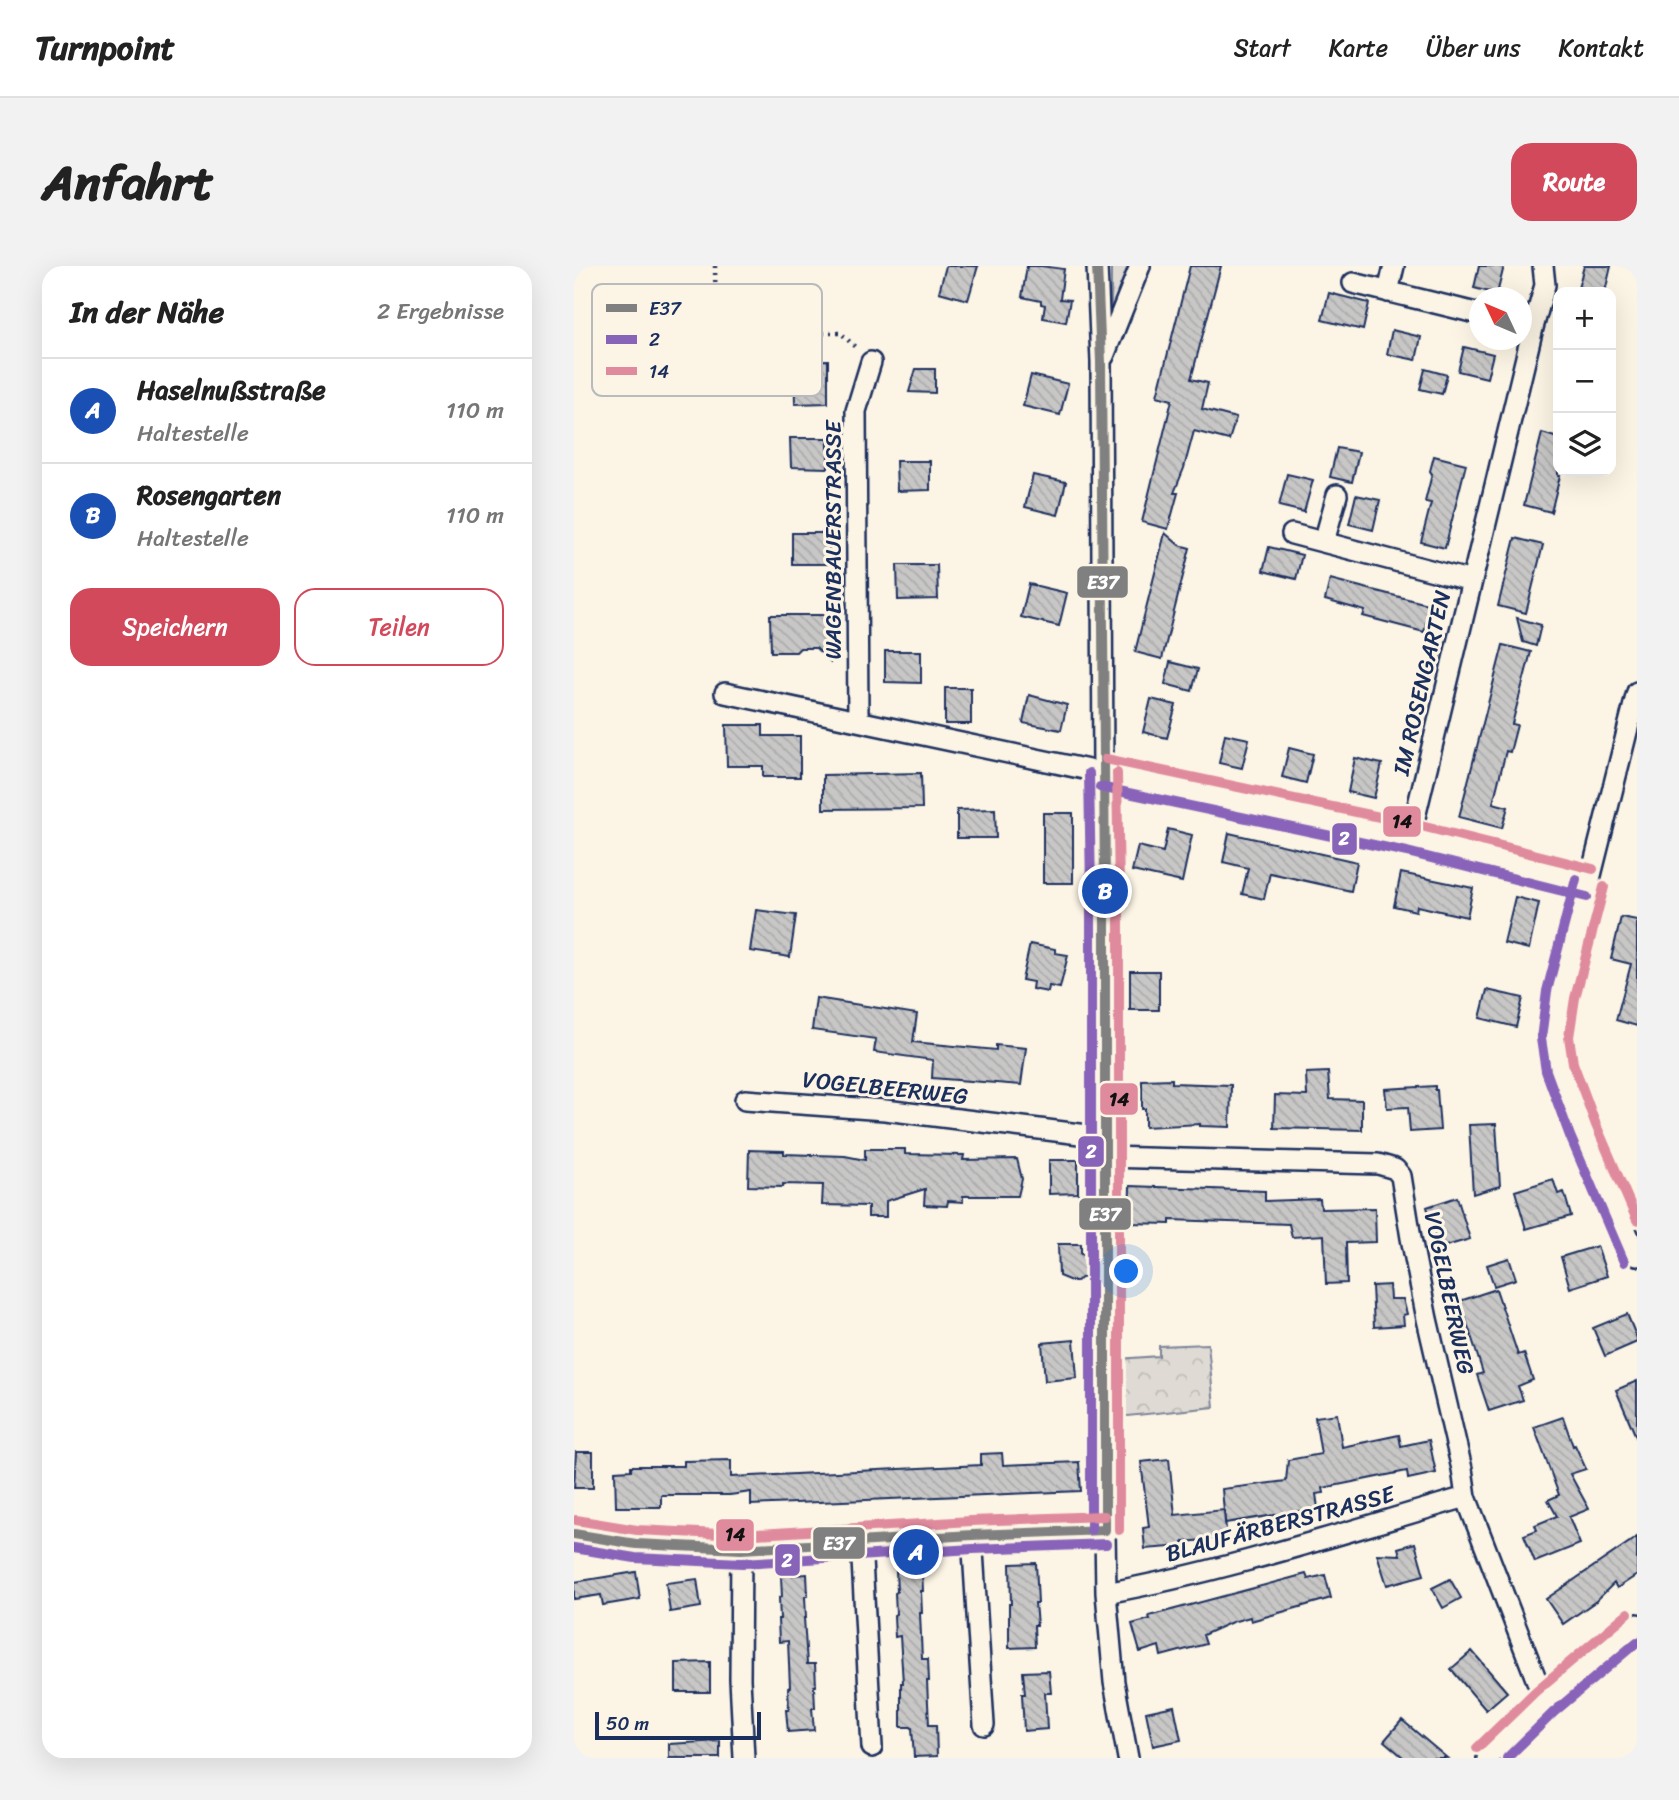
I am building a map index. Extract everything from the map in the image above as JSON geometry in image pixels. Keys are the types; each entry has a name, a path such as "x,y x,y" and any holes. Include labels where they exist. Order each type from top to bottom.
{"street":[{"path":"1097,266 1101,362 1105,891 1106,1593 1114,1682 1128,1758"},
{"path":"1388,292 1394,266"},
{"name":"IM ROSENGARTEN","path":"1532,315 1545,285 1543,266"},
{"path":"1101,362 1138,270"},
{"path":"1353,283 1469,312"},
{"name":"IM ROSENGARTEN","path":"1410,838 1472,580 1522,350"},
{"name":"WAGENBAUERSTRASSE","path":"858,720 856,411 871,362"},
{"path":"1324,542 1337,495"},
{"name":"IM ROSENGARTEN","path":"1292,534 1472,580"},
{"path":"1637,692 1561,995 1555,1037 1559,1066 1583,1130 1637,1256"},
{"path":"725,693 1410,838 1590,883"},
{"name":"VOGELBEERWEG","path":"745,1100 885,1110 1104,1137"},
{"name":"VOGELBEERWEG","path":"1105,1157 1378,1164 1395,1169 1401,1176 1413,1252 1466,1497 1545,1702"},
{"name":"BLAUFÄRBERSTRASSE","path":"1106,1593 1147,1586 1289,1549 1466,1497"},
{"path":"574,1534 636,1544 741,1549 1105,1530"},
{"path":"972,1535 984,1725"},
{"path":"861,1541 872,1747"},
{"path":"741,1549 740,1679 744,1758"},
{"path":"1487,1758 1545,1702 1637,1624"}],"path":[{"path":"715,266 715,284"},
{"path":"822,333 841,333 871,362"}],"green space":[{"path":"1111,266 1134,266 1114,308 1111,305"},
{"path":"1208,1344 1214,1407 1118,1417 1118,1359 1159,1356 1159,1346"}],"building":[{"path":"946,266 978,266 968,300 939,292"},
{"path":"1027,266 1064,269 1060,299 1070,300 1066,322 1043,318 1045,305 1041,304 1041,301 1022,297"},
{"path":"1190,266 1221,266 1191,379 1208,383 1202,409 1236,418 1229,440 1194,431 1174,493 1178,493 1168,529 1142,522 1172,400 1157,396"},
{"path":"1479,266 1504,266 1499,287 1474,287"},
{"path":"1584,266 1611,266 1606,287 1578,287"},
{"path":"1329,293 1369,303 1363,330 1322,320"},
{"path":"1392,330 1421,337 1416,360 1387,354"},
{"path":"1464,347 1493,354 1487,378 1458,371"},
{"path":"822,360 828,360 828,403 795,404 795,396 822,396"},
{"path":"916,369 935,369 935,393 909,392"},
{"path":"1425,369 1447,375 1442,394 1420,389"},
{"path":"1031,375 1068,384 1060,415 1023,406"},
{"path":"1542,433 1553,436 1553,476 1560,476 1551,512 1524,505"},
{"path":"790,438 828,438 828,468 791,467"},
{"path":"1337,448 1359,452 1352,482 1330,477"},
{"path":"1434,456 1466,464 1445,548 1421,542 1431,503 1425,502"},
{"path":"896,461 930,461 930,490 897,491"},
{"path":"1287,474 1313,480 1304,512 1279,506"},
{"path":"1033,475 1066,482 1058,515 1025,507"},
{"path":"1356,495 1380,500 1373,530 1349,524"},
{"path":"792,533 829,533 829,564 792,564"},
{"path":"1165,533 1179,545 1190,548 1162,659 1135,652"},
{"path":"1515,538 1543,545 1526,613 1498,606"},
{"path":"1269,547 1302,555 1296,579 1263,571"},
{"path":"897,565 937,565 938,599 898,600"},
{"path":"1330,579 1431,605 1424,632 1363,616 1365,611 1325,600"},
{"path":"1029,584 1067,593 1059,626 1021,617"},
{"path":"770,615 830,615 830,662 816,648 800,648 796,652 771,652"},
{"path":"1517,618 1541,625 1536,646 1523,642"},
{"path":"1503,645 1531,652 1512,724 1517,725 1510,752 1506,751 1493,803 1508,807 1502,828 1459,817"},
{"path":"885,651 921,651 921,683 885,682"},
{"path":"1170,662 1198,669 1192,691 1165,684"},
{"path":"945,688 971,688 971,724 945,724"},
{"path":"1029,695 1067,705 1061,730 1023,723"},
{"path":"1151,699 1176,705 1167,738 1143,732"},
{"path":"726,725 763,725 763,736 800,736 800,777 763,777 763,766 727,766"},
{"path":"1225,734 1249,739 1242,768 1219,763"},
{"path":"1289,748 1313,754 1306,783 1282,777"},
{"path":"1355,758 1382,764 1374,798 1348,792"},
{"path":"921,773 922,808 823,809 823,775"},
{"path":"995,809 996,838 957,838 957,810"},
{"path":"1043,813 1073,813 1073,883 1043,883"},
{"path":"1168,829 1192,835 1182,882 1132,871 1138,846 1163,852"},
{"path":"1229,833 1357,862 1351,891 1270,873 1264,899 1242,894 1248,868 1223,862"},
{"path":"1401,873 1473,888 1467,917 1417,906 1416,911 1394,906"},
{"path":"1515,897 1539,903 1529,949 1504,943"},
{"path":"756,910 796,915 790,957 750,951"},
{"path":"1621,917 1637,920 1637,1026 1616,1020 1631,964 1611,959"},
{"path":"1030,944 1055,949 1055,953 1068,955 1060,988 1049,986 1048,992 1032,989 1033,982 1022,980"},
{"path":"1130,971 1159,971 1159,1010 1130,1010"},
{"path":"1487,990 1523,998 1516,1027 1480,1018"},
{"path":"816,998 917,1014 913,1042 996,1050 996,1045 1026,1048 1021,1085 932,1078 933,1060 874,1052 876,1039 812,1030"},
{"path":"1328,1072 1330,1099 1362,1100 1362,1130 1274,1128 1275,1095 1307,1096 1306,1073"},
{"path":"1172,1079 1172,1083 1231,1085 1230,1127 1200,1124 1145,1127 1142,1080"},
{"path":"1435,1086 1440,1130 1410,1132 1408,1107 1387,1108 1385,1089"},
{"path":"1496,1124 1500,1186 1473,1194 1469,1125"},
{"path":"865,1149 905,1149 905,1154 964,1155 963,1160 1017,1159 1022,1179 1018,1196 963,1196 963,1202 948,1201 947,1206 924,1205 925,1189 886,1201 886,1217 868,1217 868,1206 822,1205 823,1185 748,1186 749,1150 845,1156 865,1160"},
{"path":"1049,1160 1078,1160 1078,1193 1049,1194"},
{"path":"1553,1179 1558,1194 1564,1192 1571,1216 1526,1229 1515,1191"},
{"path":"1130,1186 1265,1191 1265,1201 1320,1199 1321,1209 1375,1208 1376,1242 1346,1243 1347,1283 1326,1284 1324,1235 1292,1237 1289,1224 1170,1220 1170,1224 1129,1223"},
{"path":"1457,1197 1470,1239 1439,1248 1427,1207"},
{"path":"1058,1244 1081,1244 1081,1254 1085,1254 1086,1276 1071,1281 1059,1276"},
{"path":"1597,1246 1607,1276 1570,1288 1561,1257"},
{"path":"1509,1258 1516,1279 1494,1286 1487,1265"},
{"path":"1389,1285 1390,1299 1403,1299 1407,1314 1403,1315 1404,1325 1374,1327 1372,1286"},
{"path":"1496,1289 1518,1355 1524,1353 1533,1380 1518,1386 1523,1400 1489,1411 1477,1375 1483,1373 1460,1301"},
{"path":"1627,1314 1637,1342 1605,1356 1593,1328"},
{"path":"1074,1340 1077,1378 1045,1381 1042,1343"},
{"path":"1637,1381 1637,1439 1616,1390"},
{"path":"1337,1414 1342,1447 1399,1435 1401,1446 1429,1440 1436,1473 1408,1479 1407,1471 1323,1488 1324,1493 1316,1494 1318,1508 1225,1523 1222,1489 1286,1481 1288,1460 1321,1454 1315,1417"},
{"path":"1563,1417 1573,1446 1575,1445 1586,1469 1570,1474 1589,1509 1569,1517 1580,1544 1535,1562 1524,1535 1537,1530 1535,1525 1557,1516 1548,1500 1559,1495 1534,1427"},
{"path":"576,1452 593,1452 593,1488 574,1488"},
{"path":"1002,1453 1003,1465 1079,1462 1081,1491 751,1505 751,1492 730,1495 661,1495 661,1507 616,1507 615,1471 631,1470 631,1466 684,1466 684,1461 731,1460 731,1477 981,1465 981,1454"},
{"path":"1169,1459 1175,1515 1224,1510 1227,1538 1145,1549 1143,1528 1149,1527 1141,1462"},
{"path":"1637,1537 1637,1575 1617,1588 1614,1583 1596,1601 1563,1624 1546,1599"},
{"path":"1415,1543 1424,1575 1387,1585 1377,1554 1400,1555 1398,1548"},
{"path":"1036,1563 1038,1603 1035,1603 1035,1647 1009,1648 1010,1564"},
{"path":"922,1569 922,1659 928,1659 929,1725 936,1725 937,1756 914,1757 912,1728 901,1727 903,1683 900,1636 895,1637 894,1615 896,1570"},
{"path":"636,1572 640,1599 603,1605 601,1595 574,1599 574,1582"},
{"path":"807,1574 808,1596 805,1596 804,1618 807,1664 815,1664 815,1708 812,1708 814,1730 788,1732 788,1641 779,1642 781,1576"},
{"path":"1306,1574 1308,1579 1325,1575 1331,1598 1251,1621 1250,1617 1232,1622 1203,1635 1206,1644 1161,1656 1159,1646 1140,1652 1132,1624 1150,1619 1149,1616"},
{"path":"697,1579 701,1607 670,1612 666,1583"},
{"path":"1450,1579 1461,1598 1443,1608 1432,1588"},
{"path":"1472,1651 1507,1692 1486,1710 1451,1669"},
{"path":"710,1662 710,1692 676,1692 676,1663"},
{"path":"1049,1671 1051,1693 1045,1693 1047,1729 1024,1731 1023,1672"},
{"path":"1174,1706 1181,1740 1153,1746 1146,1712"},
{"path":"1402,1720 1447,1758 1404,1758 1384,1741"},
{"path":"720,1741 720,1758 669,1758 669,1744"}],"transit line":[{"name":"E37","path":"1097,266 1101,362 1105,891 1105,1530"},
{"name":"14","path":"1106,759 1413,824 1593,869"},
{"name":"2","path":"1089,773 1091,1530"},
{"name":"14","path":"1117,773 1119,1530"},
{"name":"2","path":"1100,787 1407,852 1587,897"},
{"name":"2","path":"1576,879 1547,991 1541,1039 1546,1071 1570,1136 1624,1262"},
{"name":"14","path":"1604,887 1575,998 1569,1037 1573,1063 1596,1125 1637,1220"},
{"name":"14","path":"576,1520 637,1530 741,1535 1104,1516"},
{"name":"E37","path":"574,1534 636,1544 741,1549 1105,1530"},
{"name":"2","path":"574,1548 635,1558 742,1563 1106,1544"},
{"name":"14","path":"1477,1748 1536,1691 1628,1613"},
{"name":"2","path":"1507,1758 1554,1712 1637,1642"}],"place":[{"name":"Rosengarten","path":"1105,891"},
{"name":"Haselnußstraße","path":"916,1552"}]}
